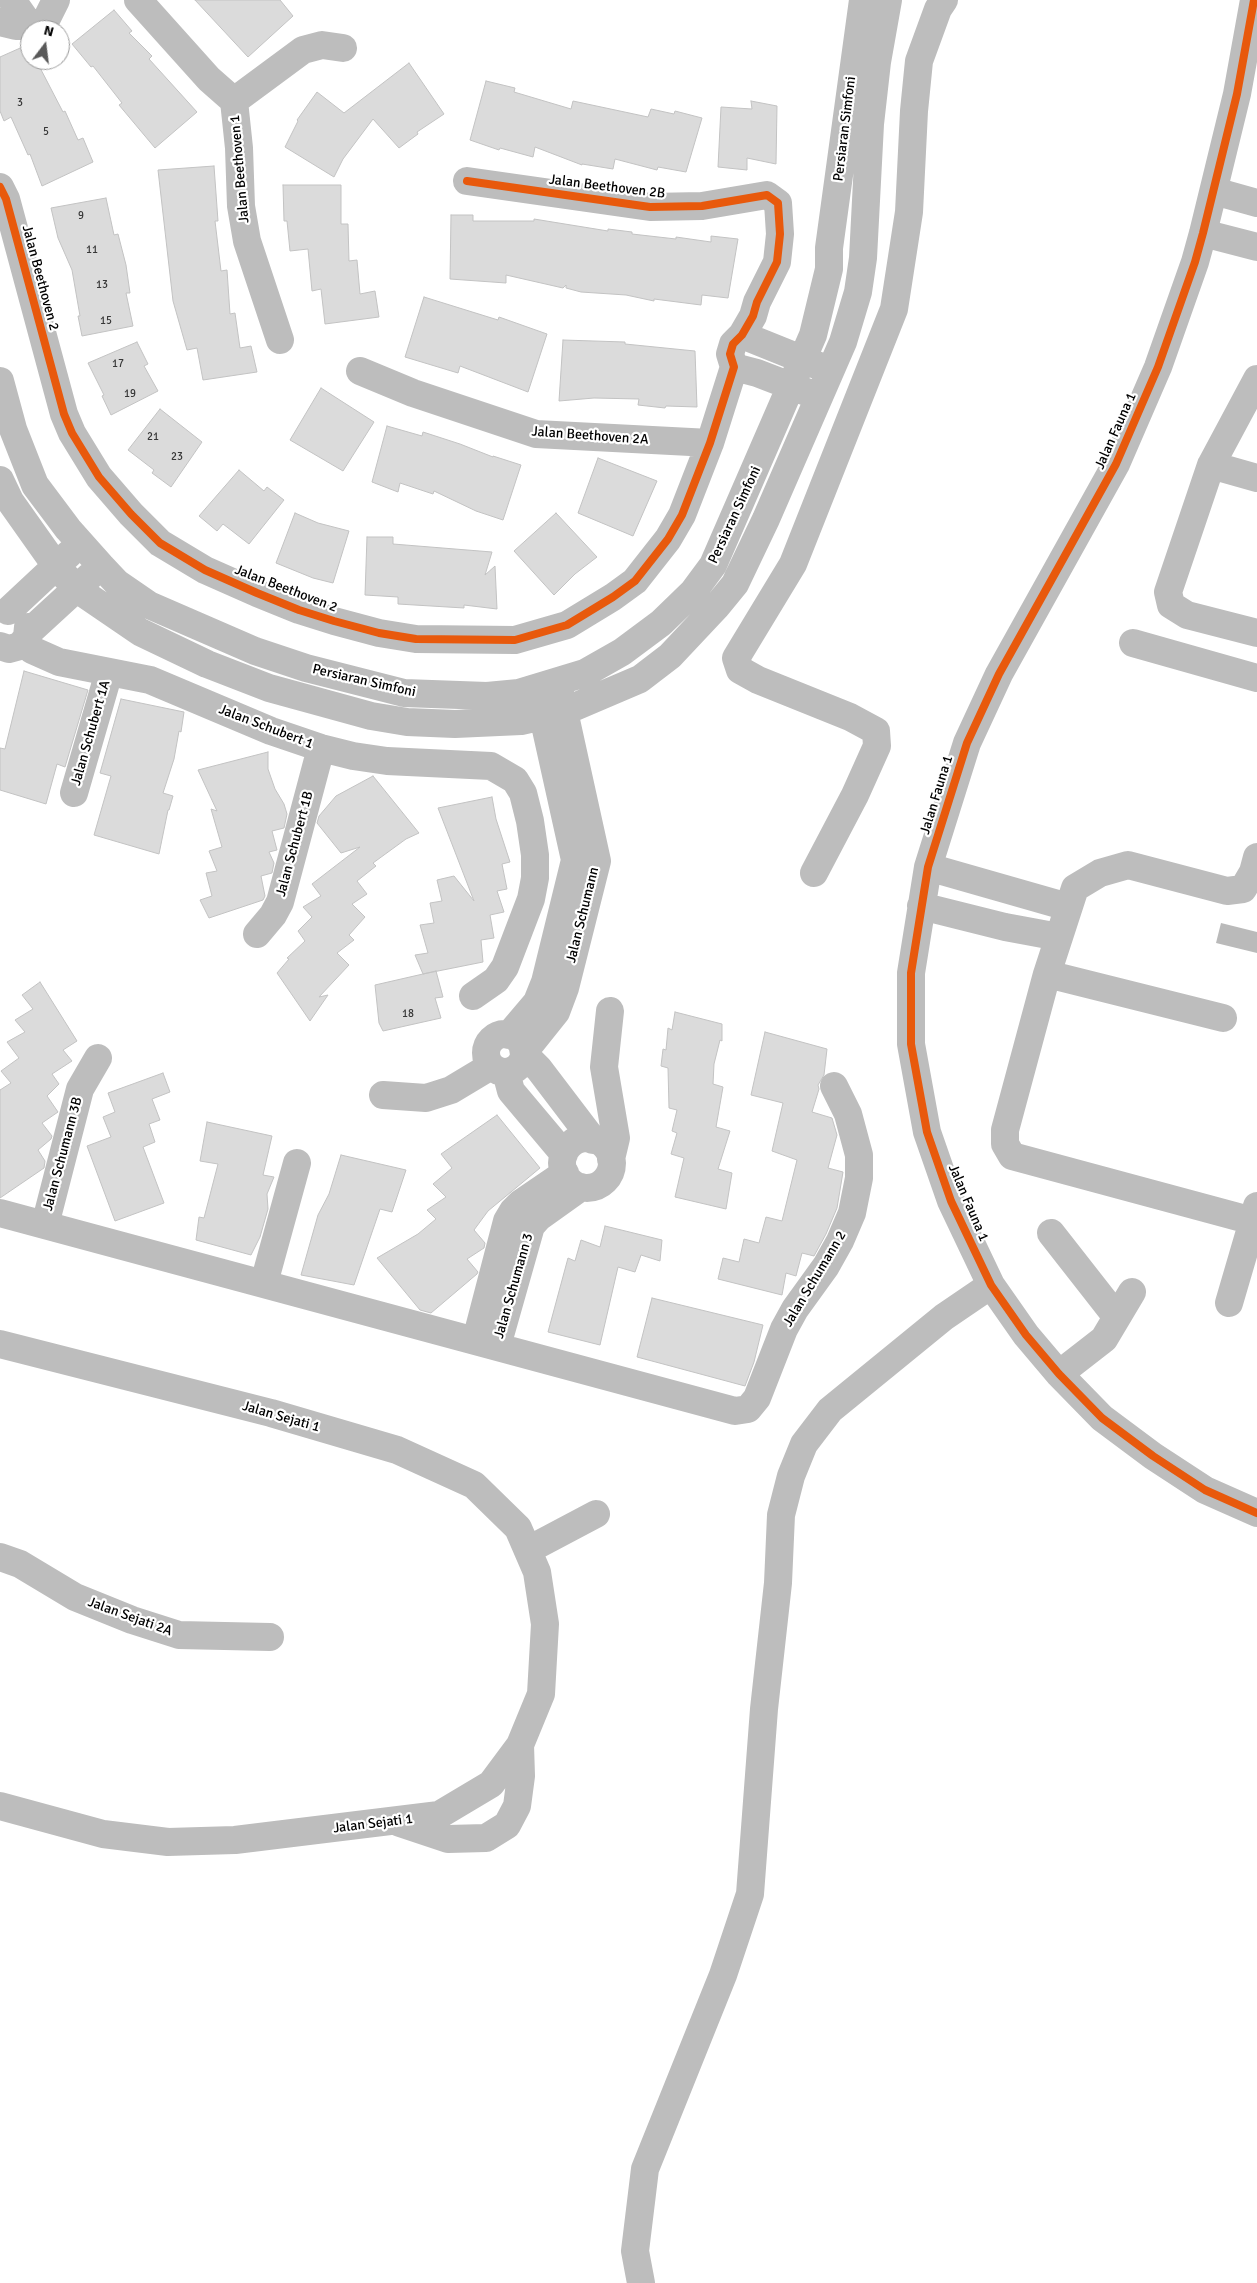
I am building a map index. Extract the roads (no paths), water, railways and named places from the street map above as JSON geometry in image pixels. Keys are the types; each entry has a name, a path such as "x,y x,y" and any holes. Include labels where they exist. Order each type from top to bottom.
{"street":[{"path":"12,0 43,13"},
{"name":"Jalan Beethoven 1","path":"138,0 209,79 234,101 239,148 241,206 247,241 280,340"},
{"name":"Persiaran Simfoni","path":"0,381 13,429 35,485 80,544 117,583 149,605 255,651 306,668 404,693 488,696 519,693 586,673 622,652 661,623 693,592 713,565 813,335 829,269 829,248 863,0"},
{"name":"Persiaran Simfoni","path":"0,480 10,501 56,566 77,589 140,632 207,664 269,688 320,704 371,716 426,723 455,724 511,721 555,713 640,679 670,656 718,606 735,584 745,566 820,398 843,342 858,292 863,258 870,124 877,62 888,0"},
{"path":"814,873 855,795 877,746 876,731 850,717 758,680 740,670 736,658 793,564 894,309 909,212 918,61 938,9 944,0"},
{"name":"Jalan Fauna 1","path":"1254,0 1237,94 1214,191 1195,262 1158,367 1116,464 999,674 967,743 928,867 911,973 911,1044 927,1132 951,1201 991,1285 1026,1334 1059,1374 1102,1418 1153,1456 1205,1490 1257,1513"},
{"path":"0,22 43,13"},
{"path":"234,101 303,50 322,45 344,48"},
{"name":"Jalan Beethoven 2B","path":"467,181 650,207 702,206 767,196 773,198"},
{"name":"Jalan Beethoven 2","path":"0,187 6,199 64,414 83,455 99,478 131,514 160,542 176,554 257,594 299,610 379,633 416,639 515,640 567,625 614,597 635,580 651,563 682,515 710,443 734,367 730,354 733,344 742,335 753,316 757,302 777,262 780,234 778,203 773,198"},
{"path":"1214,191 1257,203"},
{"path":"1203,233 1257,247"},
{"path":"742,335 830,371"},
{"path":"734,367 792,386 820,398"},
{"name":"Jalan Beethoven 2A","path":"360,371 422,396 536,434 710,443"},
{"path":"1257,378 1211,465 1168,592 1171,604 1187,615 1257,634"},
{"path":"1211,465 1257,478"},
{"path":"4,612 80,544"},
{"path":"18,640 101,566"},
{"path":"4,612 22,615 28,623 18,640"},
{"name":"Jalan Schubert 1","path":"18,640 32,650 59,662 150,680 271,731 321,748 353,756 387,761 491,766 515,780 526,802 535,855 535,878 531,899 505,967 496,980 473,996"},
{"path":"1133,643 1257,678"},
{"name":"Jalan Schubert 1A","path":"74,793 109,672"},
{"name":"Jalan Schumann","path":"383,1095 426,1098 451,1090 532,1042 556,1012 565,988 597,861 546,685"},
{"name":"Jalan Schubert 1B","path":"257,934 273,915 280,902 321,748"},
{"path":"1229,1303 1255,1213 1012,1156 1005,1144 1005,1130 1047,974 1075,888 1100,873 1128,865 1227,891 1243,889 1253,872 1257,857"},
{"path":"928,867 1068,906"},
{"path":"921,906 1005,927 1059,937"},
{"path":"1047,974 1223,1018"},
{"path":"602,1149 616,1138 604,1067 610,1011"},
{"path":"511,1056 531,1061 539,1069 602,1149 611,1171 601,1184 594,1188 570,1172 511,1091 511,1056"},
{"name":"Jalan Schumann 3B","path":"45,1225 80,1089 98,1058"},
{"name":"Jalan Schumann 2","path":"486,1343 735,1411 748,1410 757,1398 784,1329 795,1309 826,1266 852,1214 859,1178 859,1155 848,1114 834,1086"},
{"path":"570,1172 573,1143 580,1140 602,1149"},
{"path":"264,1283 297,1162"},
{"name":"Jalan Schumann 3","path":"486,1343 519,1224 539,1217 570,1172"},
{"path":"0,1213 486,1343"},
{"path":"1051,1232 1116,1316"},
{"path":"641,2283 634,2252 645,2169 723,1975 750,1894 764,1709 778,1583 782,1515 791,1476 804,1444 830,1410 944,1317 991,1285"},
{"path":"1059,1374 1104,1339 1132,1292"},
{"name":"Jalan Sejati 1","path":"0,1344 272,1414 397,1450 474,1485 518,1528 537,1572 545,1624 541,1694 520,1745 491,1784 438,1815 235,1840 168,1842 103,1834 0,1806"},
{"path":"528,1550 596,1514"},
{"name":"Jalan Sejati 2A","path":"0,1557 20,1564 74,1597 132,1620 179,1635 270,1637"},
{"path":"394,1821 448,1839 486,1838 507,1824 517,1806 522,1776 520,1745"}]}
